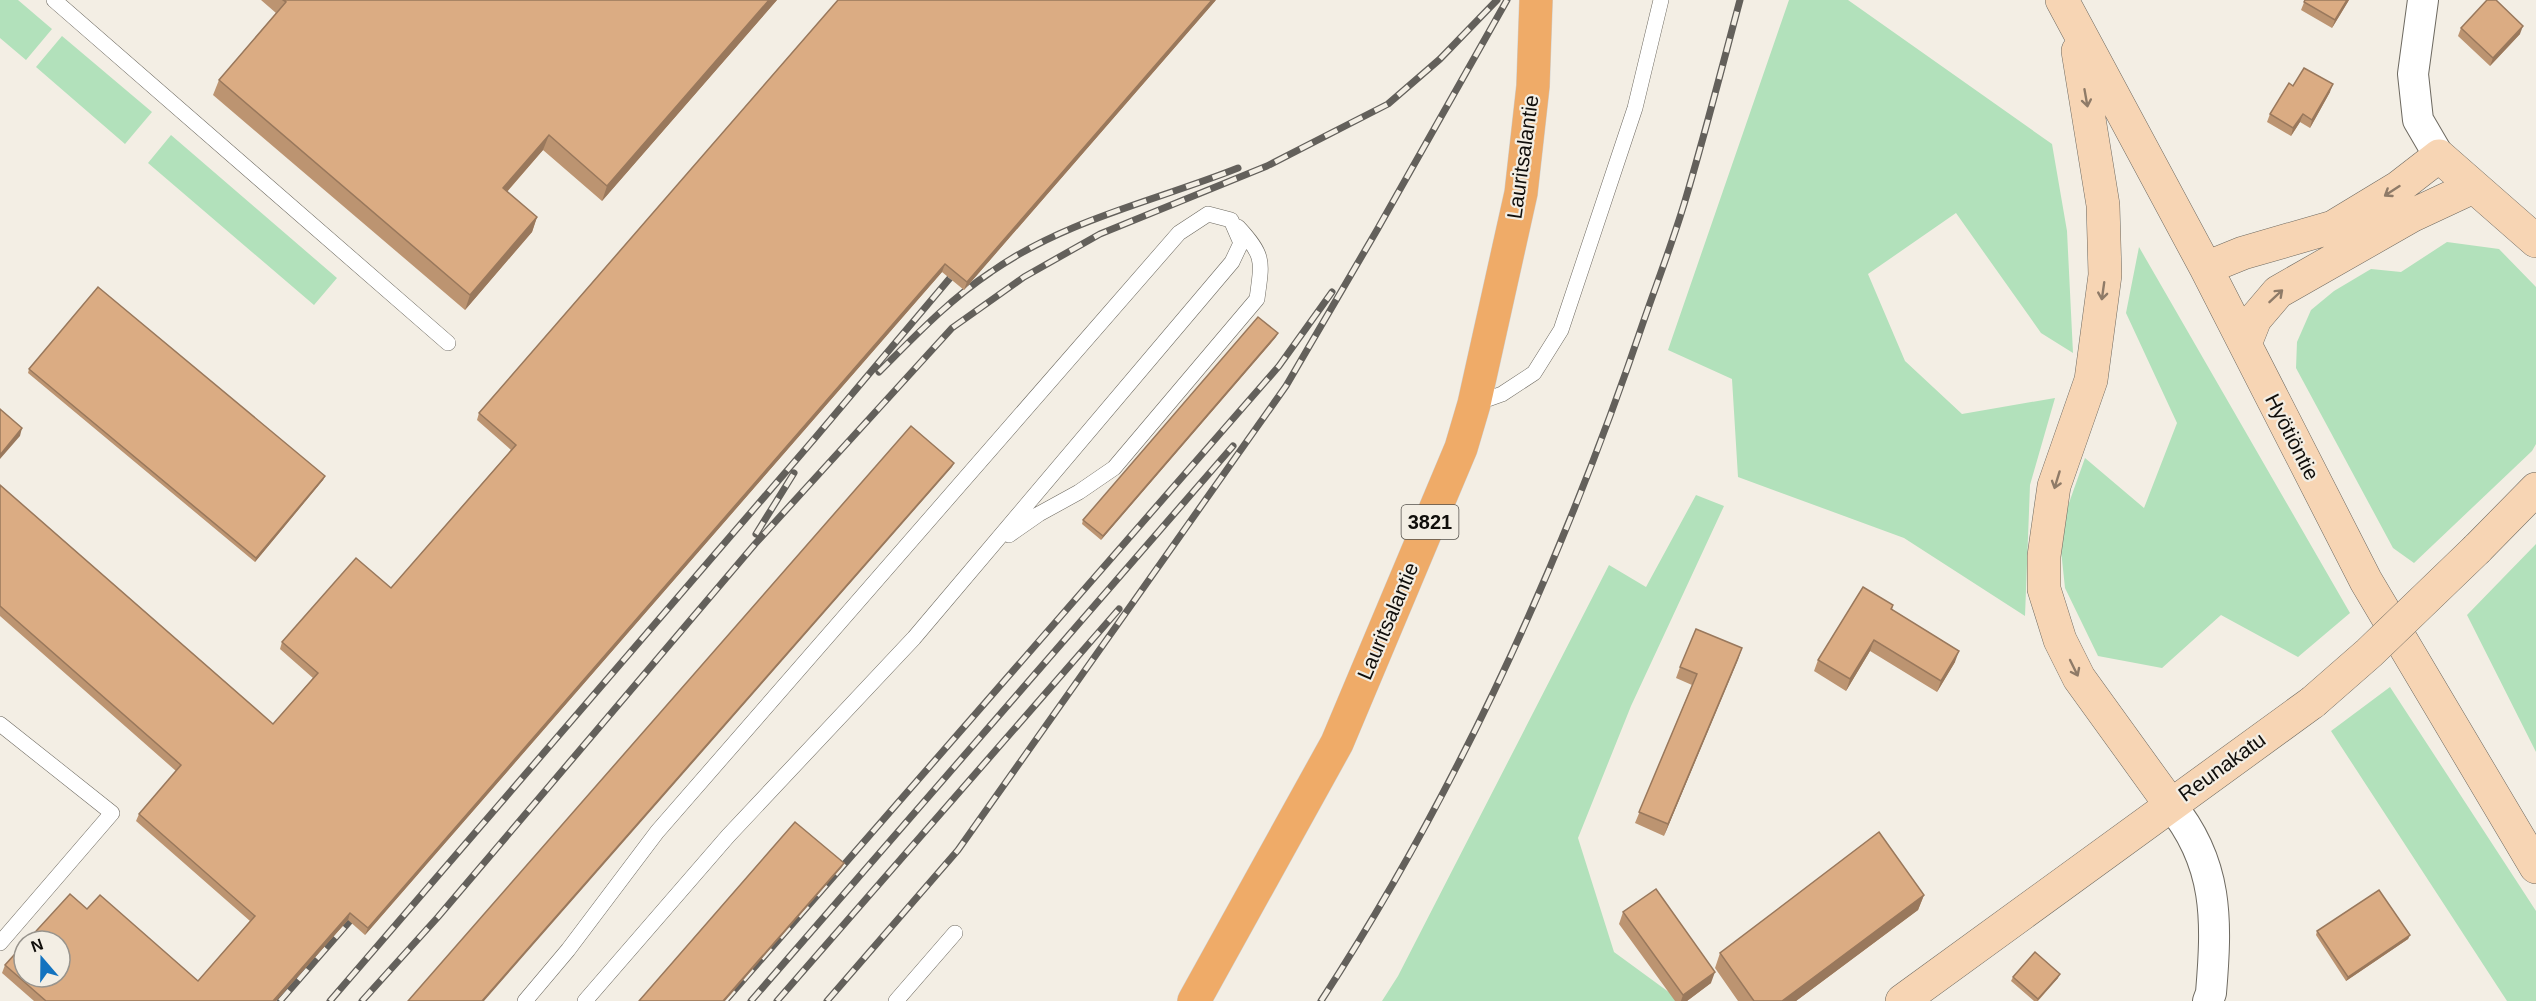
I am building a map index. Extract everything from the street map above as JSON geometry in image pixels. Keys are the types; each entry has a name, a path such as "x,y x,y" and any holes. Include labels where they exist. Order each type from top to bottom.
{"main road":[{"name":"Lauritsalantie","path":"1194,1001 1337,743 1461,448 1474,404 1521,193 1533,86 1536,0"},
{"path":"2068,10 2103,205 2105,275 2091,380 2054,486 2044,556 2044,589 2060,640 2079,678 2170,804"},
{"name":"Hyötiöntie","path":"2068,10 2206,268 2366,580 2536,867"},
{"path":"2206,268 2243,253 2333,227 2399,187 2439,156 2536,241"},
{"path":"2245,344 2255,319 2278,292 2403,220 2473,186"},
{"name":"Reunakatu","path":"1902,1001 2313,702 2369,653 2529,498"}],"street":[{"path":"2423,0 2413,74 2418,120 2439,156"},
{"path":"2170,804 2188,826 2200,850 2208,874 2216,939 2211,993 2208,1001"}],"lane":[{"path":"54,0 448,343"},
{"path":"1474,404 1502,394 1534,373 1561,330 1635,108 1661,0"},
{"path":"525,1001 568,950 657,832 1179,232 1209,214 1231,220 1257,248 1261,269 1257,299 1114,468 1079,492 1038,514 990,549"},
{"path":"585,1001 728,836 914,638 1232,262 1241,243 1231,220"},
{"path":"0,724 112,813 0,944"},
{"path":"896,1001 955,933"}],"green space":[{"path":"0,0 18,0 52,29 26,60 0,38"},
{"path":"1789,0 1848,0 2052,144 2067,231 2073,353 2041,333 1956,213 1868,274 1905,361 1962,414 2055,398 2030,485 2025,616 1904,538 1738,477 1732,379 1668,350"},
{"path":"62,36 152,112 125,144 36,67"},
{"path":"171,135 337,278 314,305 148,163"},
{"path":"2447,242 2499,249 2536,287 2536,444 2532,451 2414,563 2393,548 2296,368 2297,342 2311,310 2334,291 2371,269 2401,272"},
{"path":"2139,247 2350,613 2298,657 2221,615 2162,668 2098,656 2065,588 2059,531 2085,458 2144,508 2177,423 2126,313"},
{"path":"1696,495 1724,506 1631,706 1578,838 1614,952 1681,1001 1382,1001 1398,976 1609,565 1646,587"},
{"path":"2536,544 2536,752 2467,615"},
{"path":"2390,687 2536,911 2536,1001 2507,1001 2331,731"}],"building":[{"path":"283,0 769,0 607,186 549,135 503,188 537,217 470,295 219,80 286,2"},
{"path":"838,0 1212,0 967,282 945,264 368,928 350,913 273,1001 46,1001 32,989 72,989 72,929 38,929 70,894 87,909 100,895 198,981 255,916 139,814 181,765 0,606 0,485 273,724 318,673 282,642 356,558 391,588 516,445 479,413"},
{"path":"2305,0 2347,0 2335,20 2304,2"},
{"path":"2487,0 2496,0 2523,26 2493,58 2461,28"},
{"path":"2304,68 2333,84 2312,120 2303,114 2293,128 2270,114 2289,83 2293,86"},
{"path":"98,287 325,476 256,558 29,369"},
{"path":"1258,317 1278,333 1103,536 1083,520"},
{"path":"0,409 22,428 0,455"},
{"path":"911,426 954,463 482,1001 408,1001"},
{"path":"1863,587 1893,605 1891,609 1959,651 1941,681 1874,640 1850,679 1818,660"},
{"path":"1696,629 1742,648 1668,824 1639,812 1697,674 1680,667"},
{"path":"795,822 844,863 723,1001 639,1001"},
{"path":"1879,832 1924,895 1782,1001 1754,1001 1720,953"},
{"path":"1656,889 1715,972 1683,995 1623,912"},
{"path":"2379,890 2410,935 2348,977 2317,931"},
{"path":"2035,952 2060,974 2038,999 2013,977"},
{"path":"12,957 12,971 5,965"}],"railway":[{"path":"362,1001 438,917 755,544 952,328 1024,277 1100,234 1267,166 1388,104 1440,59 1497,0"},
{"path":"827,1001 958,850 1286,386 1507,0"},
{"path":"1321,1001 1371,921 1418,839 1504,671 1543,585 1613,409 1676,231 1740,0"},
{"path":"879,372 932,319 976,283 1019,254 1080,225 1238,168"},
{"path":"330,1001 950,278"},
{"path":"725,1001 1279,366 1332,292"},
{"path":"751,1001 1233,446"},
{"path":"756,534 794,473"},
{"path":"777,1001 1119,609"},
{"path":"280,1001 349,922"}]}
